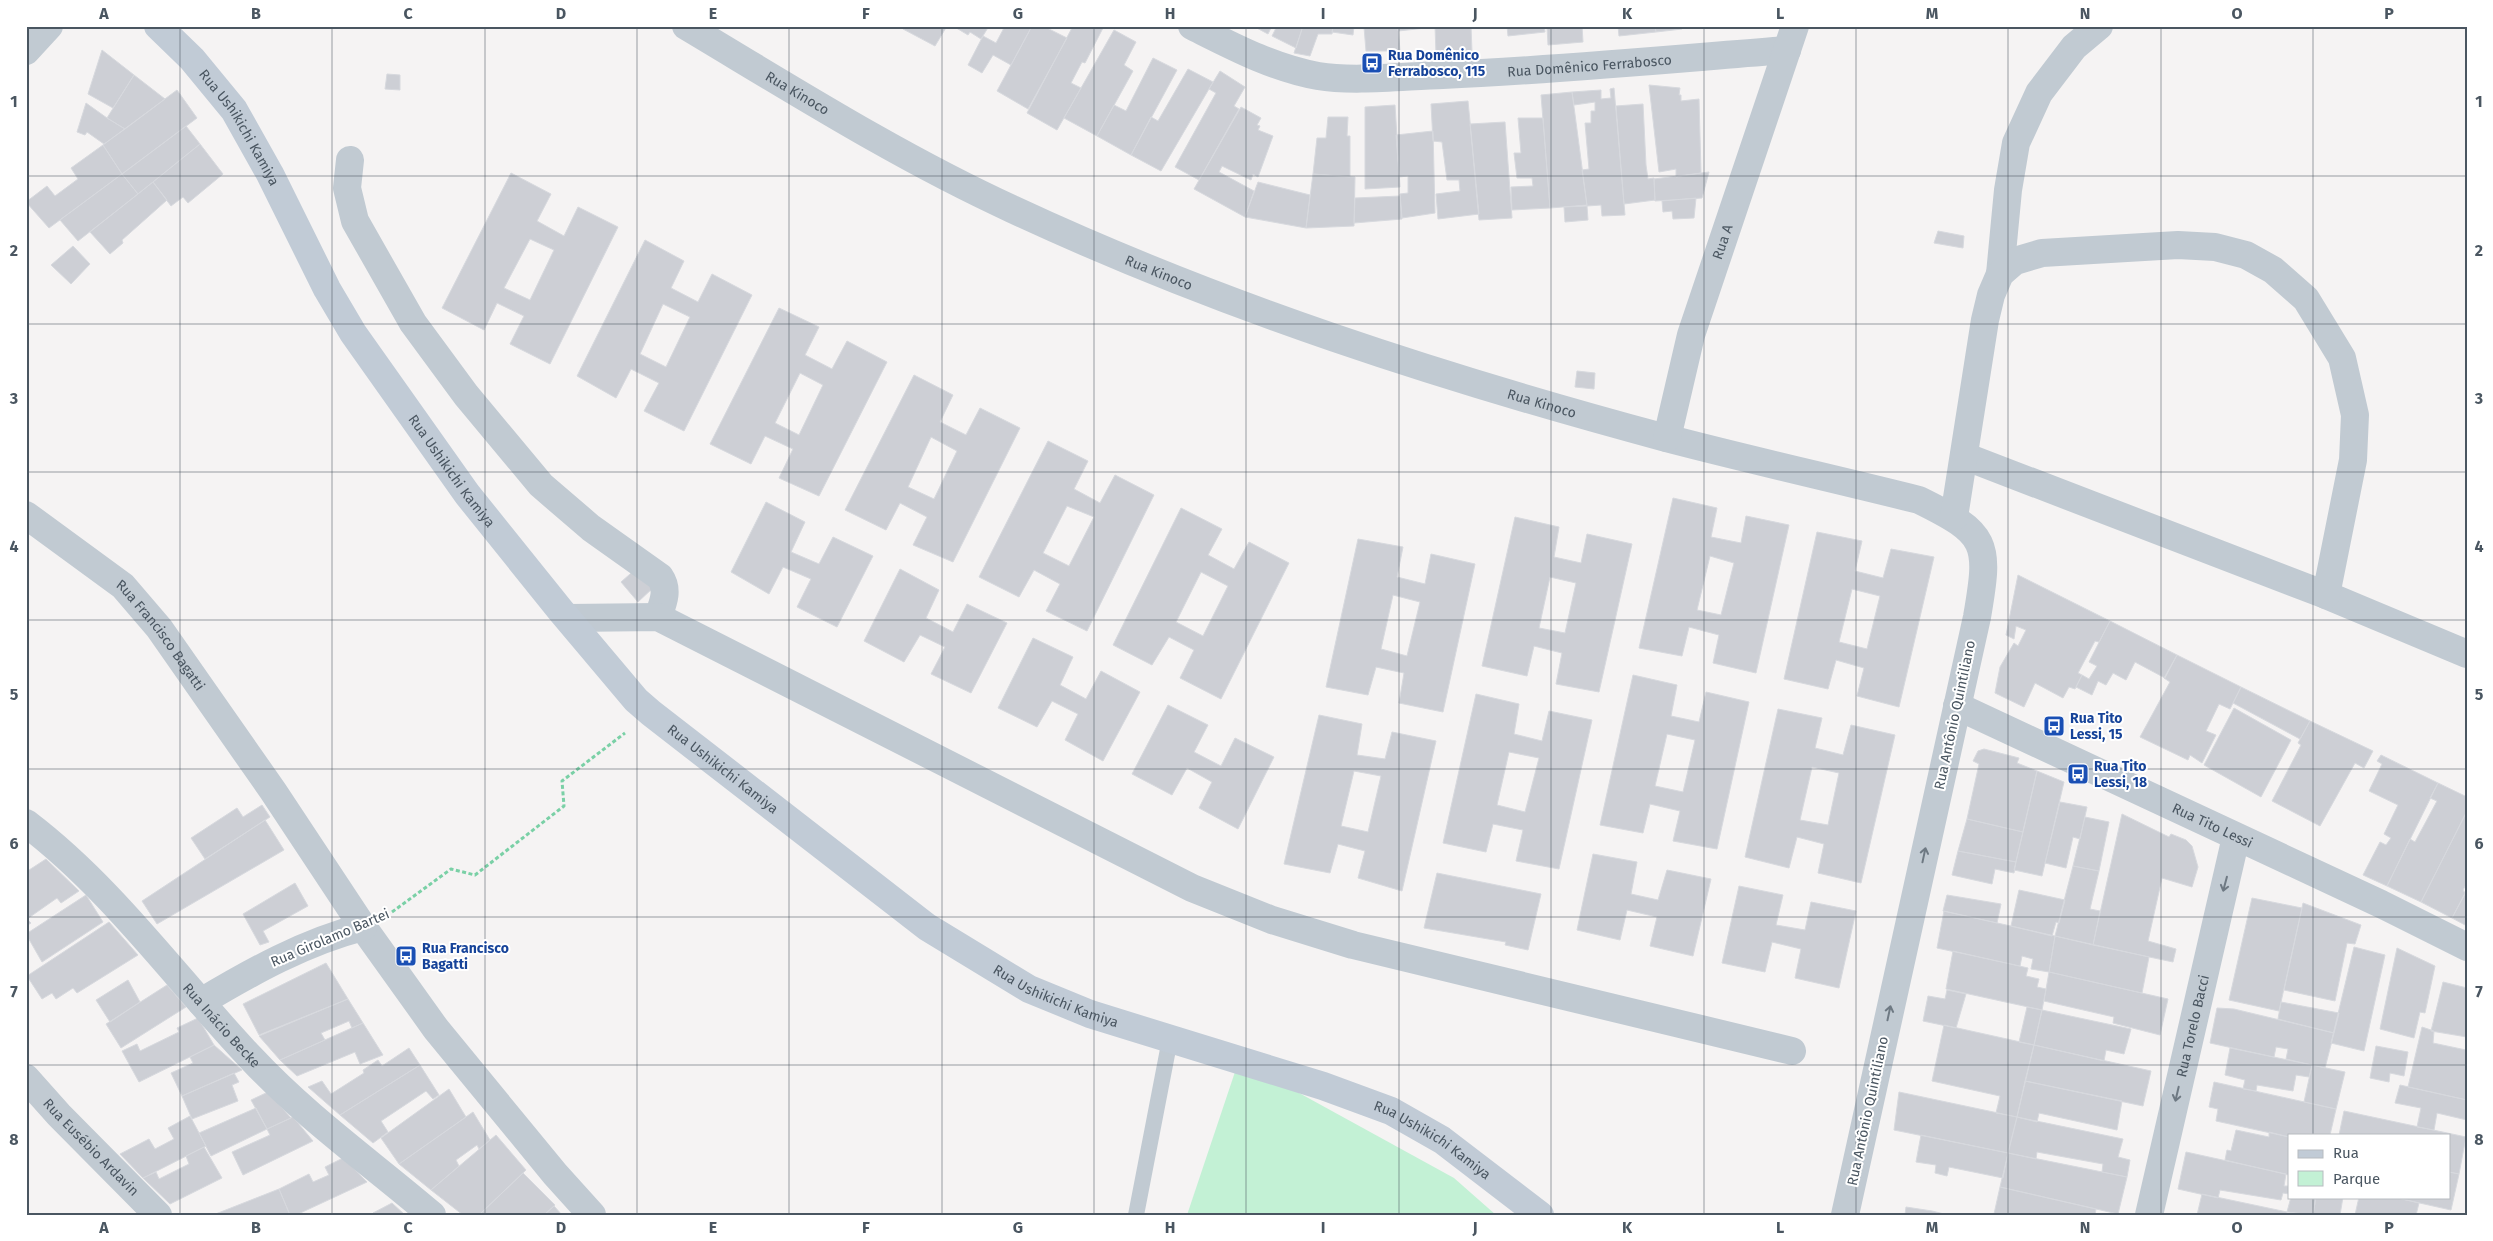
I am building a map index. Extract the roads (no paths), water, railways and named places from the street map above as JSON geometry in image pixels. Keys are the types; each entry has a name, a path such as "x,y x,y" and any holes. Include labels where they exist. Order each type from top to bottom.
{"main road":[{"name":"Rua Ushikichi Kamiya","path":"158,26 192,59 234,110 270,174 327,289 353,334 467,494 636,700 651,714 936,933 1029,989 1090,1014 1323,1086 1391,1111 1442,1140 1540,1215"}],"street":[{"path":"26,51 49,26"},
{"name":"Rua Kinoco","path":"686,26 852,126 925,166 1009,208 1101,249 1203,291 1358,346 1667,438"},
{"name":"Rua Domênico Ferrabosco","path":"1192,26 1286,69 1320,76 1365,77 1476,73 1791,38"},
{"path":"1954,517 1985,320 1991,295 2000,274 2008,190 2016,143 2039,93 2074,47 2099,26"},
{"name":"Rua A","path":"1667,438 1689,343 1791,38"},
{"path":"350,160 346,188 355,220 413,323 466,395 540,485 591,528 660,576 666,593 658,617"},
{"path":"2000,274 2015,261 2042,253 2178,245 2215,247 2246,255 2273,270 2306,299 2342,358 2355,415 2353,460 2326,595"},
{"name":"Rua Antônio Quintiliano","path":"1667,438 1919,500 1954,517 1974,534 1984,553 1984,574 1957,706 1845,1215"},
{"path":"1964,456 2326,595 2467,654"},
{"name":"Rua Francisco Bagatti","path":"26,515 123,586 159,628 436,1030 555,1174 592,1215"},
{"path":"568,618 658,617 1192,888 1272,920 1353,945 1792,1051"},
{"name":"Rua Tito Lessi","path":"1957,706 2467,947"},
{"name":"Rua Inácio Becke","path":"26,822 68,857 112,901 251,1059 312,1117 432,1215"},
{"name":"Rua Torelo Bacci","path":"2149,1215 2236,837"},
{"name":"Rua Girolamo Bartei","path":"202,1002 250,973 330,935 363,926"},
{"name":"Rua Eusébio Ardavin","path":"26,1078 59,1115 158,1215"}],"lane":[{"path":"1136,1215 1170,1039"}],"place":[{"name":"Rua Domênico Ferrabosco, 115","path":"1372,63"},
{"name":"Rua Tito Lessi, 15","path":"2054,726"},
{"name":"Rua Tito Lessi, 18","path":"2078,774"},
{"name":"Rua Francisco Bagatti","path":"406,956"}]}
